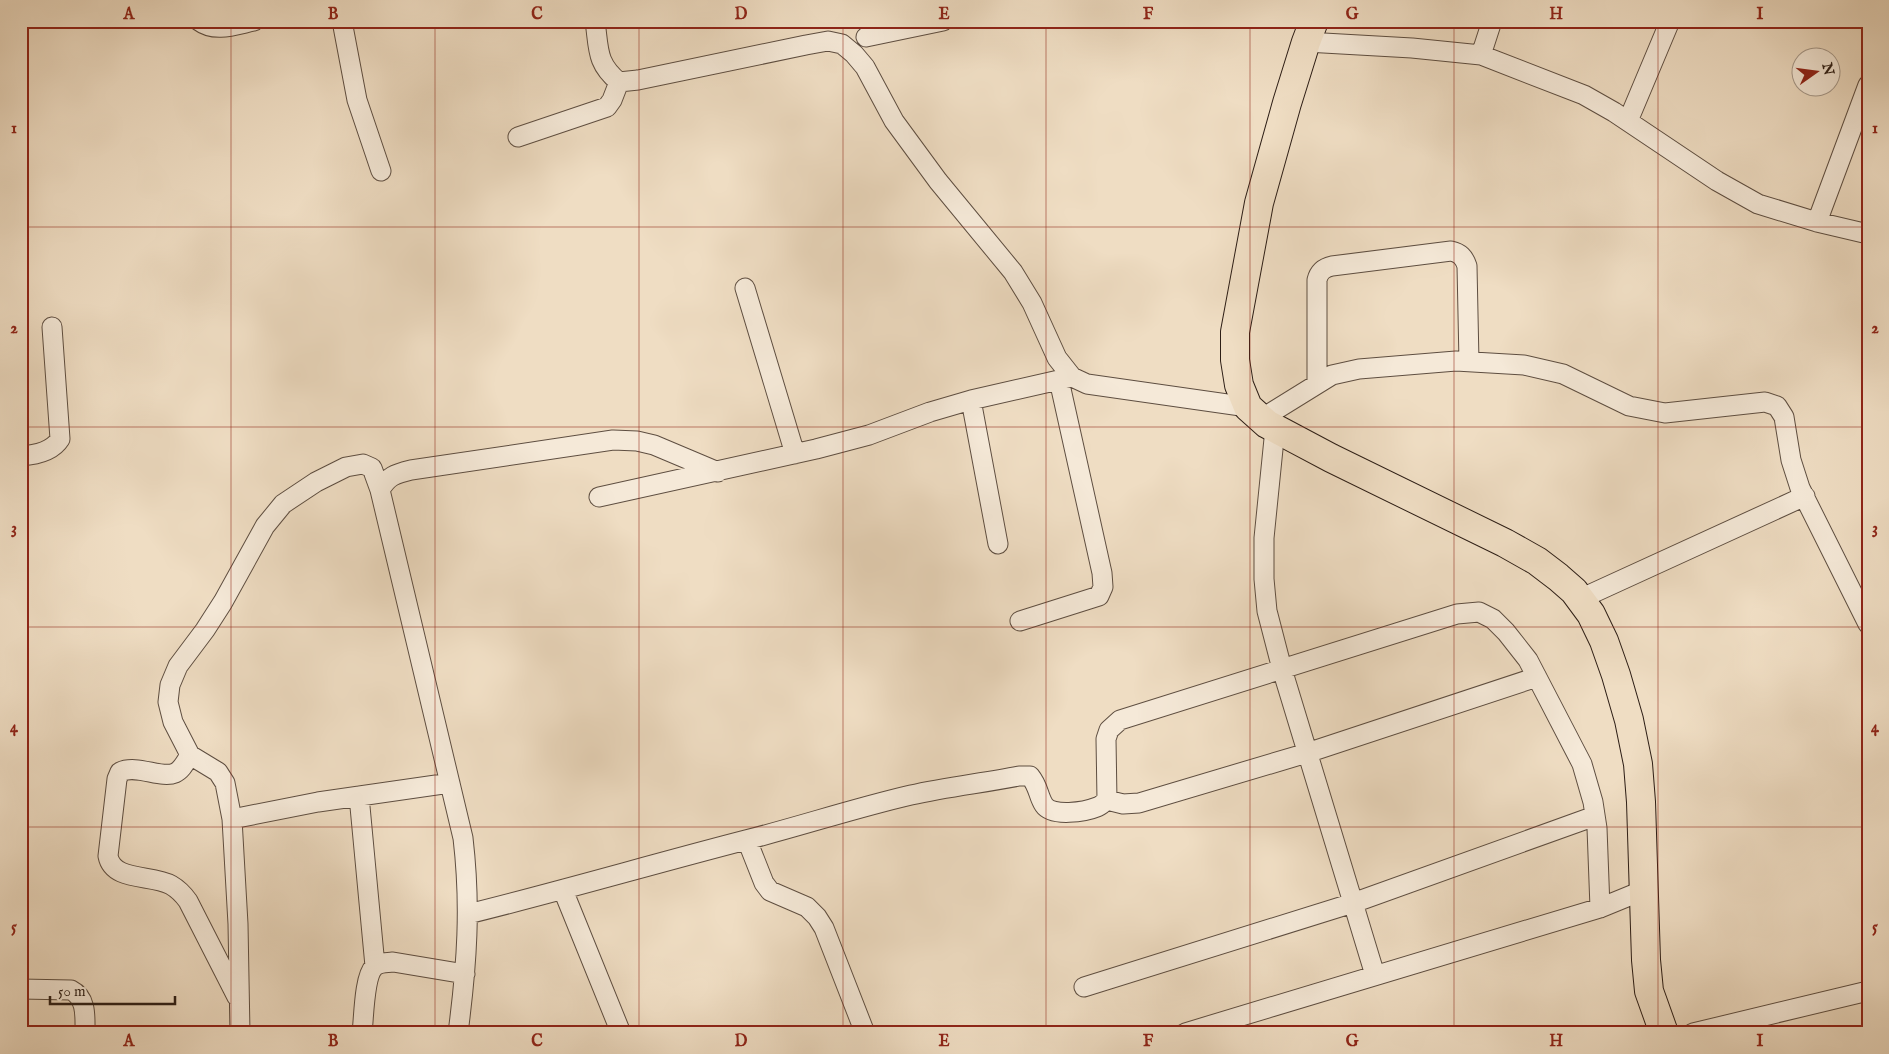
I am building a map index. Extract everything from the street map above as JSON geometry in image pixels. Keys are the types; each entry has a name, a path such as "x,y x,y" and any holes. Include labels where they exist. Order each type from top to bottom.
{"highway":[{"path":"1310,32 1259,203 1236,323 1235,360 1239,385 1261,418 1331,458 1505,543 1537,561 1558,576 1580,599 1591,614 1604,641 1629,720 1638,764 1641,802 1644,932 1649,991 1664,1033"}],"street":[{"path":"199,21 207,27 219,28 254,21"},
{"path":"342,21 357,100 381,171"},
{"path":"595,21 601,63 609,74 619,82 638,80 828,41 842,44 865,67 894,121 938,181 1013,272 1032,303 1065,379 1102,573 1103,587 1100,596 1020,621"},
{"path":"842,44 866,29 944,21"},
{"path":"1481,55 1492,21"},
{"path":"1628,121 1670,21"},
{"path":"1310,32 1412,48 1481,55 1584,95 1628,121 1739,194 1758,204 1817,222 1868,234"},
{"path":"518,136 607,107 619,82"},
{"path":"1817,222 1868,85"},
{"path":"1317,383 1317,280 1319,273 1326,267 1332,266 1451,251 1458,253 1464,258 1467,266 1469,362"},
{"path":"745,288 795,454"},
{"path":"21,456 34,455 45,451 57,444 60,439 52,327"},
{"path":"598,497 795,454 869,435 930,412 971,400 1065,379 1261,418 1332,375 1359,369 1456,361 1524,365 1563,374 1629,406 1665,413 1766,402 1777,406 1784,417 1791,460 1805,496 1868,624"},
{"path":"971,400 998,544"},
{"path":"1261,418 1264,579 1267,610 1282,669 1375,976"},
{"path":"380,490 386,480 411,470 613,440 637,441 654,446 718,472"},
{"path":"240,1033 238,924 232,819 225,783 218,772 190,755 173,722 168,702 170,685 178,666 205,630 265,526 283,504 316,482 346,467 363,464 372,468 380,490 463,838 467,871 468,914 465,974 458,1033"},
{"path":"1580,599 1805,496"},
{"path":"1107,800 1106,740 1109,730 1120,720 1457,614 1479,612 1493,619 1528,660 1582,764 1597,828 1600,908"},
{"path":"468,914 564,890 696,852 912,795 1019,776 1030,776 1038,788 1044,805 1053,812 1064,813 1097,807 1107,800 1123,804 1139,803 1307,753 1537,677"},
{"path":"190,755 176,773 169,774 132,769 120,772 117,779 108,856 109,863 120,872 170,884 180,891 188,901 239,1001"},
{"path":"232,819 318,802 450,783"},
{"path":"359,796 376,966"},
{"path":"1084,987 1353,903 1595,816"},
{"path":"747,840 764,883 770,892 807,907 817,916 824,928 865,1033"},
{"path":"564,890 621,1033"},
{"path":"1185,1033 1600,908 1644,890"},
{"path":"362,1033 369,974 376,966 393,962 465,974"},
{"path":"21,989 71,990 78,993 83,1002 85,1033"},
{"path":"1693,1033 1868,991"}]}
